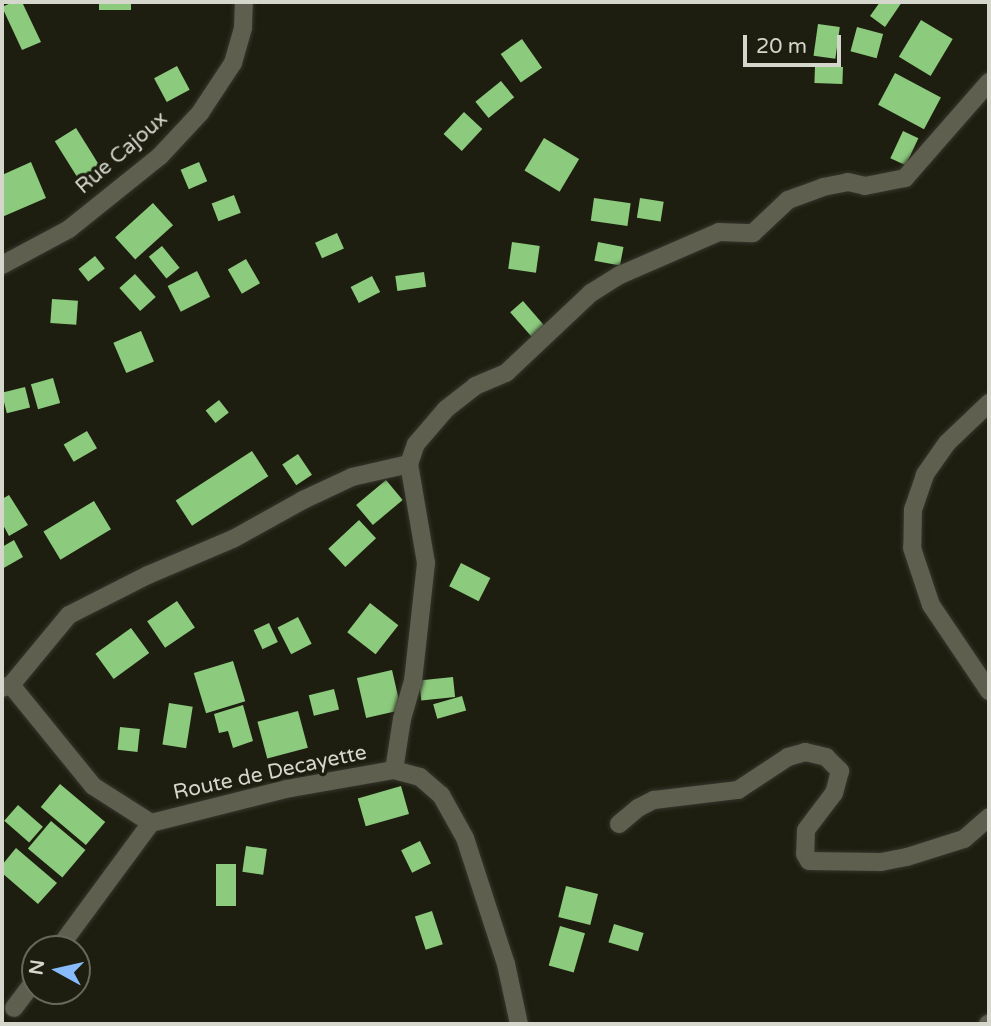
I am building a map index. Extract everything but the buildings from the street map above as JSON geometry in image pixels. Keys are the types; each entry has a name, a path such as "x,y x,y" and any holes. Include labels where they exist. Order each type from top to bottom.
{"street":[{"name":"Rue Cajoux","path":"2,265 69,229 168,147 200,113 233,63 243,27 244,2"},
{"path":"394,770 402,719 412,681 426,563 409,464 416,444 446,409 475,386 506,373 591,293 620,275 719,232 753,233 788,200 848,182 865,186 905,178 989,82"},
{"path":"989,403 947,443 925,475 913,509 912,548 931,605 989,691"},
{"path":"6,686 69,615 148,575 233,539 352,477 409,464"},
{"name":"Route de Decayette","path":"6,686 93,786 151,823 286,789 394,770 420,778 441,795 465,838 506,964 519,1024"},
{"path":"619,824 638,808 654,800 738,790 788,757 805,752 826,757 840,771 834,793 806,830 805,854 809,861 881,862 908,857 964,839 989,817"},
{"path":"68,935 151,823"},
{"path":"14,1008 21,999"}]}
